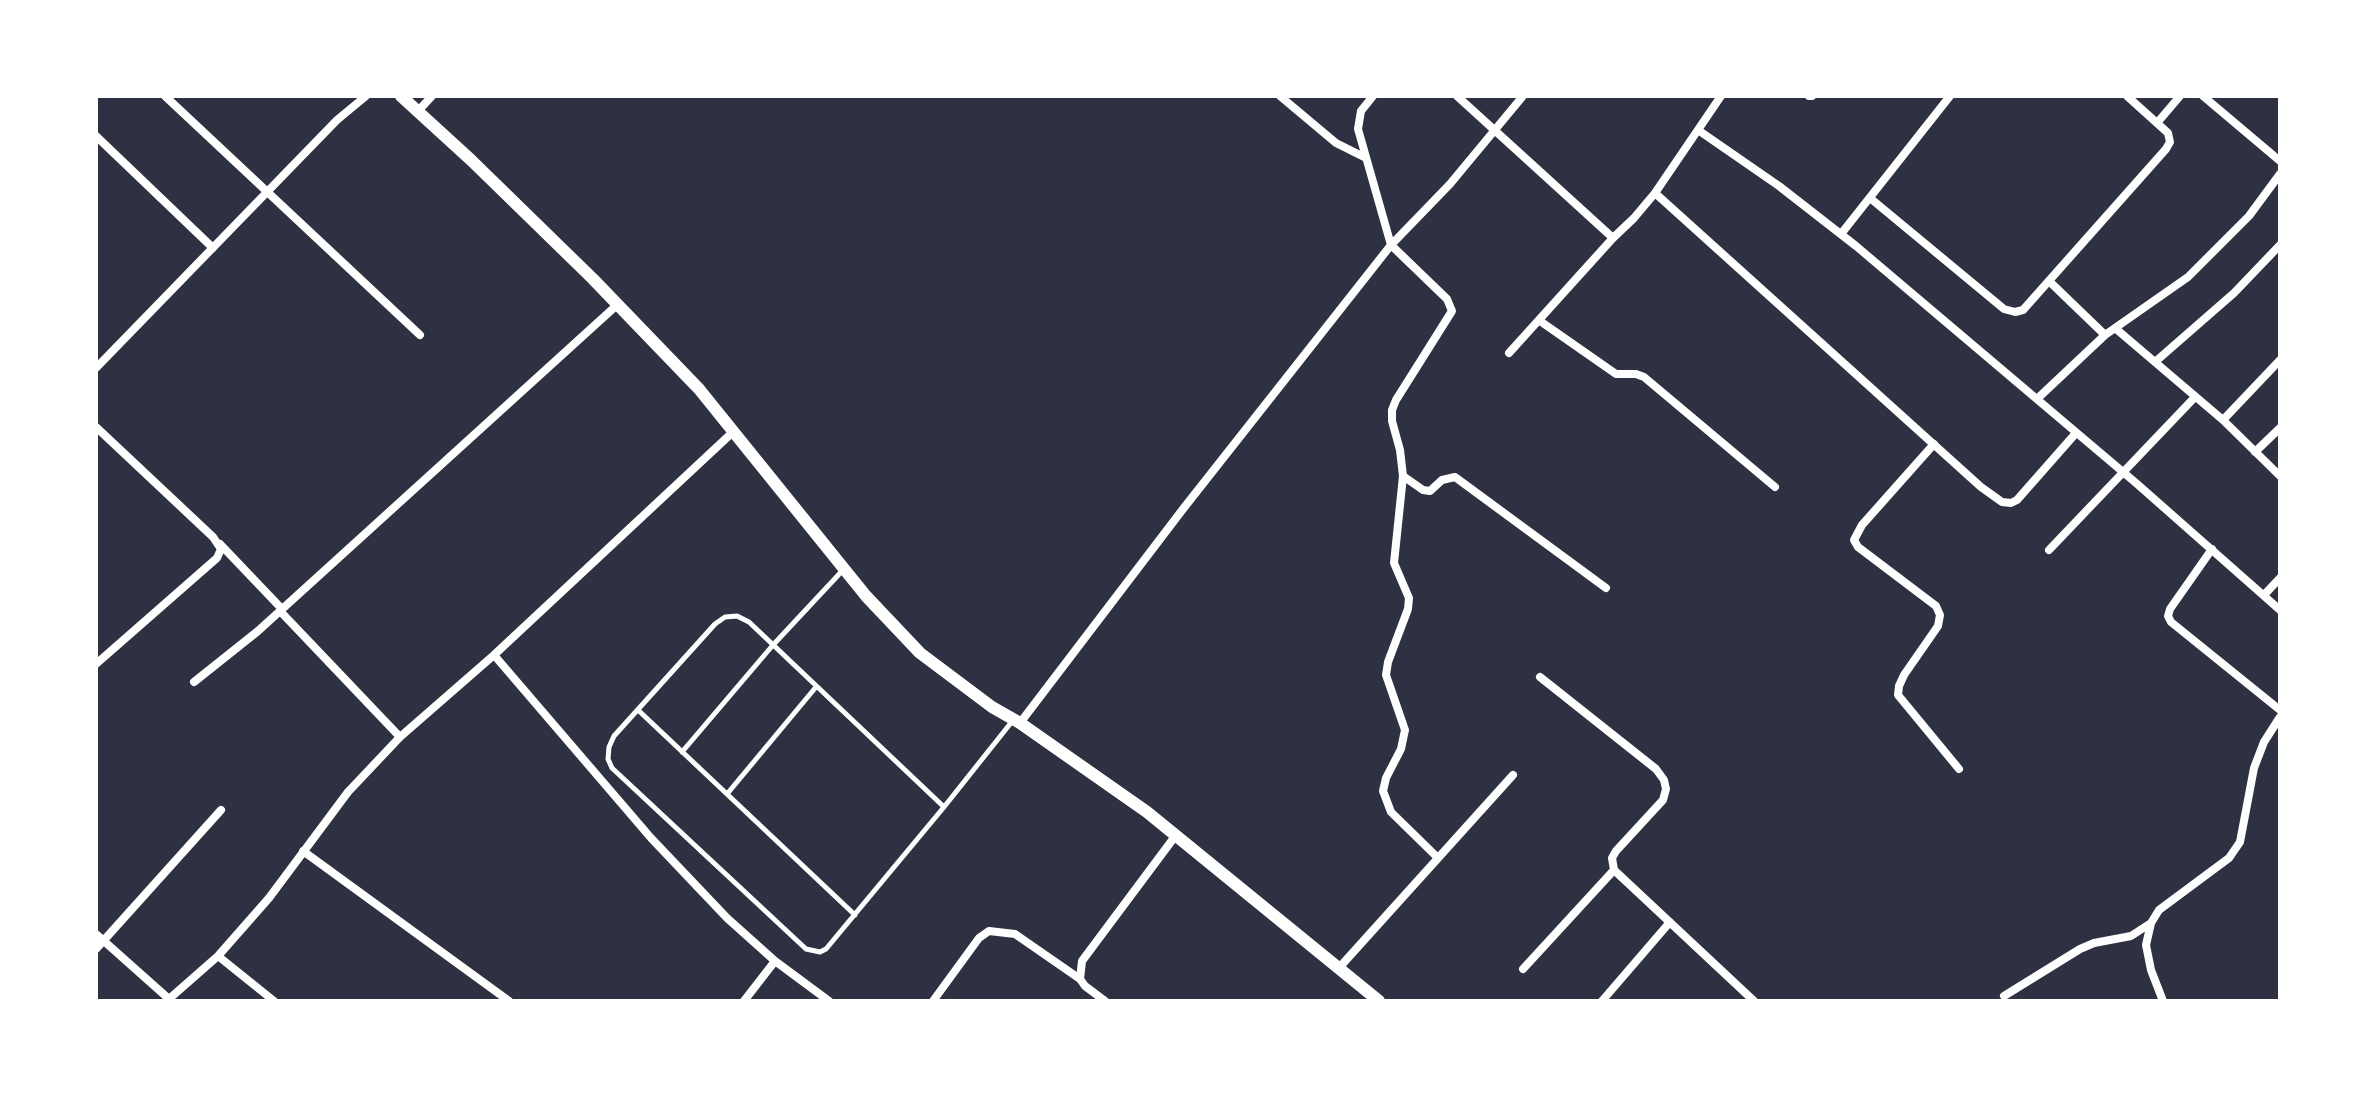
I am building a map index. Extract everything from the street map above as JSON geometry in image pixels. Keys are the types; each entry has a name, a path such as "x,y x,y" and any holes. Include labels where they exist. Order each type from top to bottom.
{"street":[{"path":"165,96 420,335"},
{"path":"96,368 337,120 366,96"},
{"path":"401,96 471,160 699,389 866,596 920,653 1176,835 1379,1001"},
{"path":"418,111 432,96"},
{"path":"1280,96 1336,143 1366,158"},
{"path":"1373,96 1358,120 1391,245 1447,299 1452,311 1392,410 1403,476 1394,563 1409,598 1386,675 1405,730 1401,749 1383,791 1391,812 1438,858"},
{"path":"1457,96 1613,238"},
{"path":"1017,721 1391,245 1497,131 1523,96"},
{"path":"1509,353 1655,193 1721,96"},
{"path":"1841,234 1950,96"},
{"path":"1870,198 2004,309 2015,312 2023,310 2170,142 2168,133 2127,96"},
{"path":"2157,123 2180,96"},
{"path":"2203,96 2280,161"},
{"path":"1698,130 1841,234 2124,473 2280,610"},
{"path":"96,136 213,248"},
{"path":"2037,399 2105,335 2188,277 2249,216 2280,174"},
{"path":"1655,193 1981,487 2002,502 2017,500 2076,433"},
{"path":"2155,362 2223,304 2280,245"},
{"path":"2049,281 2105,335"},
{"path":"194,682 281,610 617,305"},
{"path":"1540,321 1616,374 1644,377 1775,487"},
{"path":"2115,328 2223,420 2280,476"},
{"path":"2223,420 2280,360"},
{"path":"2049,550 2195,397"},
{"path":"96,427 220,544 400,737"},
{"path":"2255,452 2280,428"},
{"path":"96,934 168,1000 218,956 269,898 348,792 400,737 494,655 734,431"},
{"path":"1934,444 1862,525 1854,540 1858,547 1936,606 1940,615 1938,626 1904,675 1898,695 1959,769"},
{"path":"1403,476 1423,490 1436,488 1448,477 1463,481 1606,588"},
{"path":"96,664 217,558 220,544"},
{"path":"2212,549 2168,616 2171,622 2280,710"},
{"path":"2264,595 2280,578"},
{"path":"494,655 651,838 727,918 775,961 829,1001"},
{"path":"1540,677 1656,769 1664,780 1666,789 1663,800 1616,851 1612,858 1614,870 1754,1001"},
{"path":"2163,1001 2151,970 2146,945 2151,923 2159,910 2229,858 2240,842 2254,768 2264,742 2280,717"},
{"path":"1338,969 1513,775"},
{"path":"96,949 221,810"},
{"path":"1080,979 1082,961 1176,835"},
{"path":"303,851 509,1001"},
{"path":"1523,969 1614,870"},
{"path":"1607,999 1670,922"},
{"path":"2004,996 2080,949 2131,936 2151,923"},
{"path":"933,1001 979,938 989,931 1015,934 1080,979 1105,1001"},
{"path":"218,956 274,1001"},
{"path":"744,1001 775,961"}],"lane":[{"path":"682,752 773,645 844,568"},
{"path":"944,807 749,622 737,616 725,617 715,624 614,736 609,747 608,759 612,768 806,949 820,952 855,915 1017,721"},
{"path":"727,794 816,687"},
{"path":"638,710 855,915"}]}
